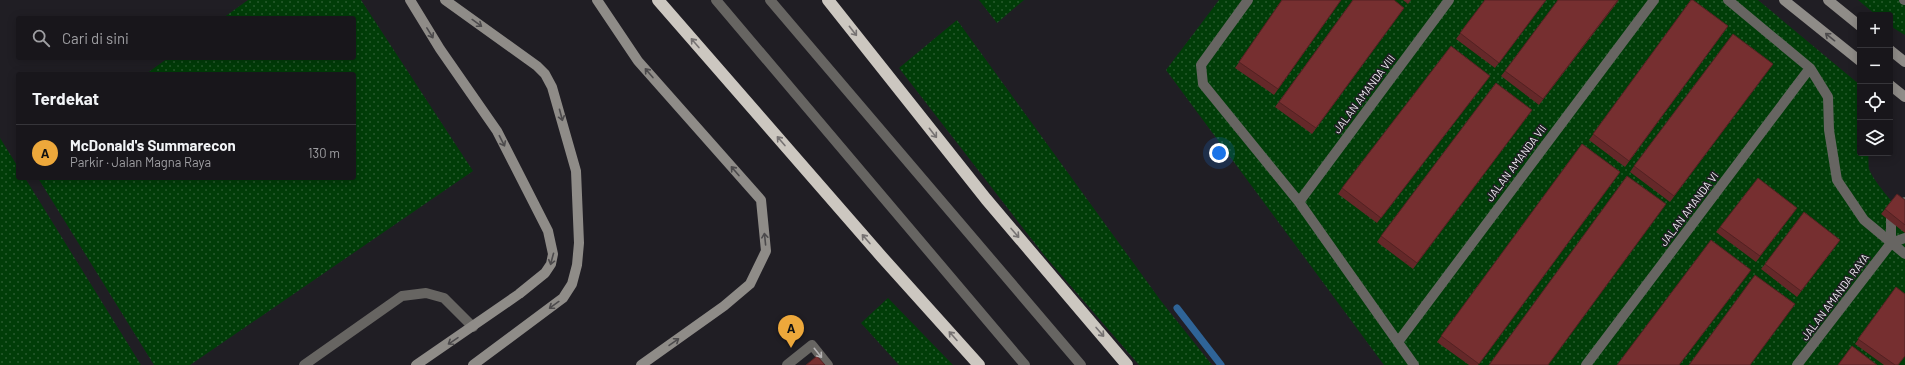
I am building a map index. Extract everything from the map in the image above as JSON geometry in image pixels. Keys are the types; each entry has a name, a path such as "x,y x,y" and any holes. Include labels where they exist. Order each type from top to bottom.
{"highway":[{"path":"658,0 876,250 979,365"},
{"path":"828,0 986,199 1127,365"}],"street":[{"path":"410,0 440,49 497,131 548,231 553,254 551,264 545,273 519,294 416,365"},
{"path":"445,0 545,74 557,100 576,171 579,243 577,264 572,284 563,298 473,365"},
{"path":"597,0 638,61 761,200 766,251 750,284 724,306 642,365"},
{"path":"716,0 1025,365"},
{"path":"770,0 1081,365"},
{"path":"1248,0 1201,65 1203,84 1298,202 1414,365"},
{"name":"JALAN AMANDA VIII","path":"1298,202 1449,0"},
{"name":"JALAN AMANDA VII","path":"1398,342 1654,0"},
{"path":"1728,0 1810,68 1828,97 1829,130 1837,180 1864,220 1905,254"},
{"path":"1784,0 1857,59"},
{"path":"1828,0 1857,24"},
{"path":"1893,52 1905,62"},
{"name":"JALAN AMANDA VI","path":"1586,365 1810,68"},
{"path":"1893,87 1905,97"},
{"path":"1891,243 1891,218 1905,202"},
{"path":"1891,243 1905,238"},
{"name":"JALAN AMANDA RAYA","path":"1797,365 1891,243"},
{"path":"304,365 402,296 426,293 444,298 472,327"},
{"path":"787,365 812,344 828,365"}],"green space":[{"path":"248,0 361,0 473,171 190,365 154,365 39,180 356,180 356,72 149,72 165,60 356,60 356,16 226,16"},
{"path":"979,0 1024,0 997,23"},
{"path":"1219,0 1758,0 1857,82 1857,156 1868,156 1869,169 1871,174 1890,200 1905,214 1905,365 1384,365 1166,70"},
{"path":"1858,0 1905,0 1905,35 1893,28 1893,12 1872,12"},
{"path":"957,20 1161,301 1212,365 1139,365 1044,255 899,68"},
{"path":"0,138 16,164 16,180 26,180 141,365 0,365"},
{"path":"888,298 953,365 899,365 861,323"}],"building":[{"path":"1282,0 1341,0 1278,89 1239,62"},
{"path":"1353,0 1394,0 1404,8 1316,128 1279,102"},
{"path":"1485,0 1546,0 1499,63 1460,33"},
{"path":"1558,0 1618,0 1543,99 1505,71"},
{"path":"1691,0 1728,26 1629,161 1593,134"},
{"path":"1733,34 1773,64 1674,196 1634,166"},
{"path":"1451,46 1490,76 1381,218 1342,188"},
{"path":"1496,83 1532,110 1417,263 1381,236"},
{"path":"1582,144 1620,172 1479,364 1441,336"},
{"path":"1627,176 1666,204 1548,365 1489,365"},
{"path":"1758,178 1797,208 1760,256 1720,227"},
{"path":"1897,194 1905,200 1905,225 1885,209"},
{"path":"1804,212 1840,240 1801,291 1765,264"},
{"path":"1711,240 1751,270 1679,365 1617,365"},
{"path":"1755,275 1795,304 1750,365 1689,365"},
{"path":"1896,287 1905,294 1905,356 1898,365 1895,365 1858,339"},
{"path":"1852,346 1877,365 1838,365"},
{"path":"817,356 825,365 806,365"}],"waterway":[{"path":"1177,308 1221,365"}],"place":[{"name":"McDonald's Summarecon","path":"791,348"}]}
